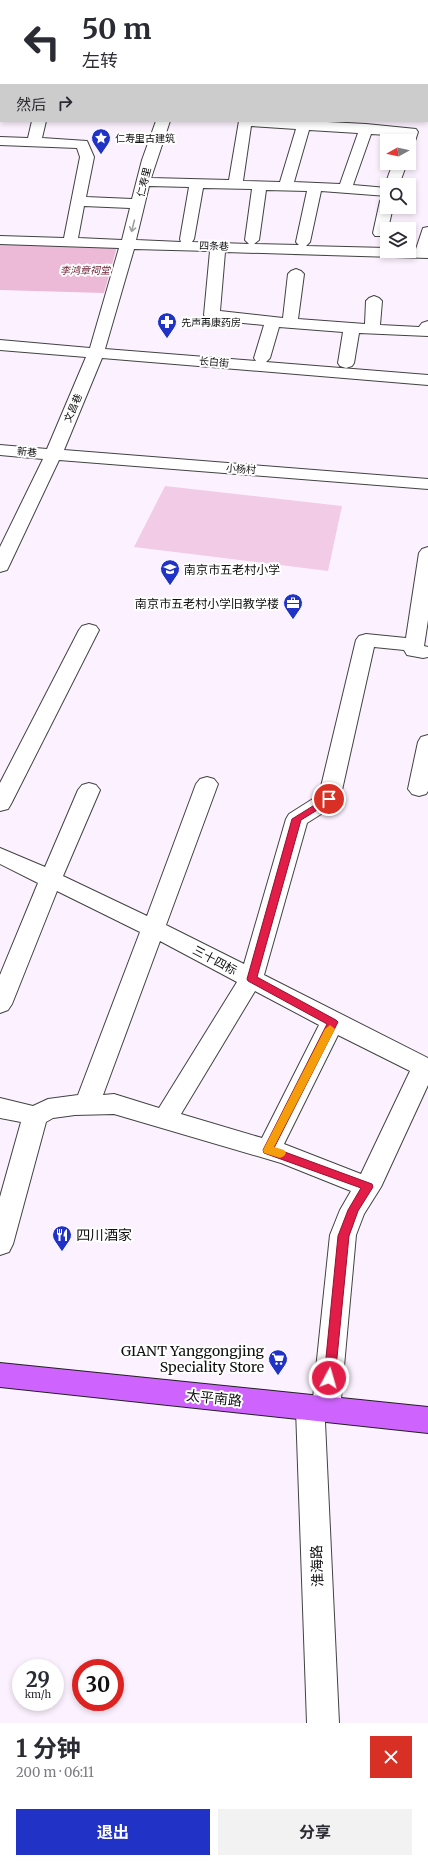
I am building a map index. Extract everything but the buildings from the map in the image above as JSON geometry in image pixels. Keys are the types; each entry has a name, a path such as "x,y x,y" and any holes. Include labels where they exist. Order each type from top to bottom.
{"main road":[{"name":"太平南路","path":"0,1375 428,1420"}],"street":[{"path":"34,142 39,122"},
{"name":"仁寿里","path":"128,243 144,182 163,122"},
{"path":"235,185 245,122 366,128 411,132 410,134"},
{"path":"286,186 304,124"},
{"path":"345,189 366,128"},
{"path":"0,140 82,144 87,158 70,242"},
{"path":"144,182 315,187 380,192"},
{"path":"187,239 197,183"},
{"path":"252,240 260,186"},
{"path":"303,242 315,187"},
{"path":"78,202 138,204"},
{"path":"425,254 428,232"},
{"name":"四条巷","path":"0,240 128,243 425,254"},
{"name":"文昌巷","path":"0,566 54,455 96,353 128,243"},
{"path":"218,246 212,315 352,328 424,332 428,326"},
{"path":"290,323 296,274"},
{"path":"372,329 374,301"},
{"path":"262,358 273,321"},
{"path":"346,363 352,328"},
{"name":"长白街","path":"0,345 428,380"},
{"name":"新巷","path":"0,450 54,455"},
{"name":"小杨村","path":"54,455 428,484"},
{"path":"165,1119 251,979 297,819 329,799 366,640 422,649 428,553"},
{"path":"0,804 89,630"},
{"path":"419,789 428,742"},
{"path":"87,1104 207,784"},
{"path":"0,1004 50,879 89,790"},
{"name":"三十四标","path":"0,855 154,928 333,1022 426,1068"},
{"path":"268,1150 333,1022"},
{"name":"淮海路","path":"323,1723 318,1409 344,1236 354,1210 368,1187 426,1068"},
{"path":"0,1108 35,1116 48,1109 87,1104 114,1104 268,1150 368,1187"},
{"path":"0,1244 35,1116"}],"green space":[{"name":"李鸿章祠堂","path":"0,244 117,247 104,293 0,290"}],"shaded area":[{"path":"165,486 342,506 328,571 134,547"}],"slow traffic":[{"path":"280,1153 268,1150 330,1029"}],"place":[{"name":"仁寿里古建筑","path":"101,155"},
{"name":"先声再康药房","path":"167,339"},
{"name":"南京市五老村小学","path":"170,586"},
{"name":"南京市五老村小学旧教学楼","path":"293,620"},
{"name":"四川酒家","path":"62,1252"},
{"name":"GIANT Yanggongjing Speciality Store","path":"278,1376"}],"route":[{"path":"329,799 297,819 251,979 333,1022 268,1150 287,1155 368,1187 354,1210 344,1236 329,1378"}]}
